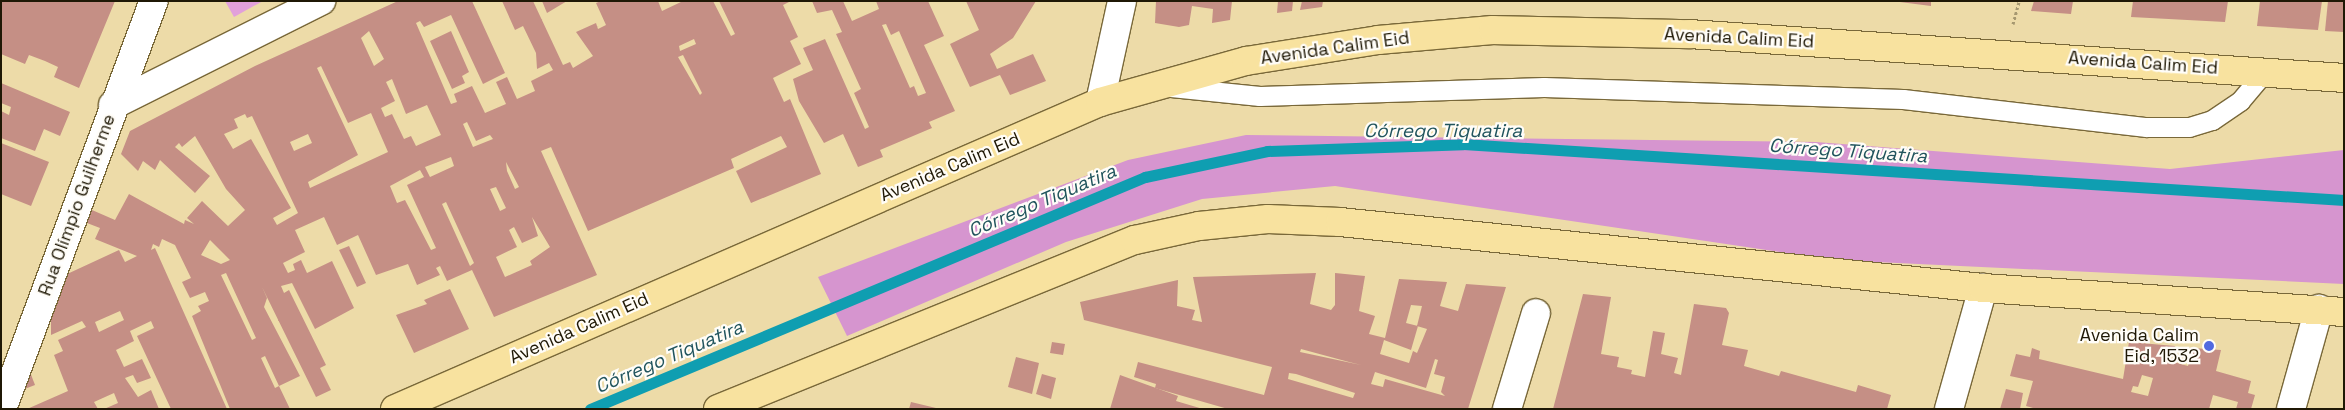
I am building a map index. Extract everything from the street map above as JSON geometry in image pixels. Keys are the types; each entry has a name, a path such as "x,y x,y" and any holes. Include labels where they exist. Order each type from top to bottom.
{"main road":[{"name":"Avenida Calim Eid","path":"395,409 1100,102 1154,85 1246,61 1378,40 1493,30 1689,34 2344,78"},
{"path":"718,409 1134,240 1199,226 1268,219 1340,222 1983,288 2336,309"}],"street":[{"name":"Rua Olímpio Guilherme","path":"2,409 113,105 154,1"},
{"path":"113,105 322,1"},
{"path":"1100,102 1122,1"},
{"path":"1949,409 1983,288"},
{"path":"2291,409 2336,309"},
{"path":"1507,409 1536,313"}],"lane":[{"path":"1154,85 1260,96 1544,86 1903,98 2146,127 2180,127 2226,113 2264,72"}],"shaded area":[{"path":"225,1 263,1 234,17"},
{"path":"1246,135 1816,142 2170,169 2344,150 2344,284 1834,260 1335,186 1202,199 1066,242 847,336 818,277 1128,160"}],"building":[{"path":"1,1 115,1 79,88 54,77 58,67 45,61 29,55 25,64 1,54"},
{"path":"398,1 472,1 505,73 483,84 451,15 424,27 420,21 416,23 451,104 457,102 454,94 472,86 485,113 506,104 496,82 507,77 517,99 535,91 531,81 553,70 549,63 537,69 536,53 523,26 515,30 502,1 533,1 563,65 570,62 573,68 593,56 576,32 596,23 598,29 606,25 596,3 601,1 658,1 662,11 683,1 713,1 731,36 735,34 719,1 791,1 783,5 798,37 790,41 801,64 773,78 784,102 790,99 821,174 751,203 736,171 787,147 781,136 731,159 734,168 588,231 551,147 541,151 597,275 494,317 472,270 447,281 440,266 436,268 440,275 417,285 408,264 376,275 358,235 337,245 324,217 295,230 305,252 283,263 288,273 295,270 293,264 301,260 307,273 332,261 354,308 315,329 292,283 281,286 284,293 289,290 326,365 320,368 331,390 316,397 262,287 267,298 264,307 300,376 279,386 290,409 230,409 192,316 201,311 198,306 209,301 205,292 190,298 182,282 191,278 175,245 162,239 159,247 153,244 151,250 155,248 227,409 171,409 137,336 154,328 151,321 130,331 134,341 116,350 124,367 142,359 151,378 137,383 133,375 125,378 138,397 151,390 159,409 104,409 118,403 114,393 94,402 98,409 27,409 68,391 54,355 63,351 58,340 86,327 82,321 51,335 51,303 65,275 119,250 125,262 137,256 95,239 100,228 87,223 92,210 115,220 129,194 184,224 185,220 194,224 187,218 202,201 228,226 245,210 226,189 195,136 182,147 179,143 175,147 210,176 195,193 160,160 155,170 143,161 138,171 121,154 130,131 255,66","holes":["369,31 384,59 374,66 361,38","694,39 696,44 680,51 679,46","683,55 702,93 700,95 678,57","321,66 348,123 371,113 388,152 310,188 308,182 358,155 317,68","392,79 406,114 427,105 441,135 416,146 411,136 404,139 392,114 385,117 381,108 395,101 386,82","245,114 247,118 252,116 298,213 277,225 273,218 291,208 251,139 233,149 224,134 238,128 234,119","467,122 476,141 490,135 493,139 473,147 463,124","308,134 312,143 294,151 290,142","451,157 454,166 430,177 425,167","506,162 519,187 515,189 507,171","420,170 424,177 407,185 436,248 431,250 405,200 397,203 390,186","496,187 506,208 500,211 490,189","446,202 474,263 470,266 442,204","532,217 550,247 530,261 532,265 505,277 496,257 517,247 509,230 514,227 522,243 538,236","210,240 230,260 221,264 201,255","226,273 256,338 252,340 221,275","120,311 124,320 99,332 95,322","265,356 279,386 275,388 261,358"]},
{"path":"542,1 567,1 547,13"},
{"path":"812,1 843,1 852,21 879,9 876,1 928,1 944,36 924,45 955,111 929,122 932,128 880,150 883,157 858,167 843,134 824,143 799,101 793,79 813,70 803,48 825,39 865,129 869,127 854,93 861,89 836,34 842,32 832,10 817,13","holes":["886,24 891,35 899,31 926,93 918,96 914,86 910,88 882,25"]},
{"path":"966,1 1036,1 1013,38 990,54 997,69 1033,54 1046,81 1010,95 1000,75 970,87 950,44 979,30"},
{"path":"1156,1 1232,1 1230,20 1212,23 1213,9 1192,6 1189,25 1179,27 1155,23"},
{"path":"1278,1 1293,1 1292,11 1277,13"},
{"path":"1302,1 1323,1 1322,7 1300,10"},
{"path":"1892,1 1931,1 1931,6"},
{"path":"2034,1 2073,1 2071,14 2031,11"},
{"path":"2133,1 2228,1 2225,22 2131,17"},
{"path":"2260,1 2322,1 2318,30 2257,26"},
{"path":"2328,1 2344,1 2344,32 2325,31"},
{"path":"451,31 469,72 462,76 465,83 452,89 430,41"},
{"path":"1,83 70,112 60,136 44,129 35,151 1,138 1,111 9,115 11,107 1,103"},
{"path":"1,143 49,162 31,206 1,194"},
{"path":"349,246 366,283 357,287 339,250"},
{"path":"1316,273 1310,304 1331,310 1335,305 1335,273 1365,276 1359,311 1375,316 1369,334 1385,338 1399,279 1447,282 1440,306 1458,311 1466,284 1506,287 1468,409 1228,409 1155,388 1156,384 1134,377 1138,362 1264,395 1272,367 1084,320 1080,302 1178,280 1177,306 1195,310 1192,320 1202,322 1193,277","holes":["1411,305 1422,306 1417,326 1406,323","1418,326 1427,329 1417,353 1413,351 1409,363 1380,354 1384,340 1411,350","1301,349 1361,365 1300,352","1435,359 1438,360 1434,374 1445,377 1441,392 1445,396 1385,379 1383,387 1371,384 1375,372 1426,388","1289,373 1296,374 1355,393 1353,398 1288,379"]},
{"path":"450,289 469,329 414,353 396,315 427,304 424,300"},
{"path":"1583,294 1611,297 1601,354 1619,357 1617,367 1632,370 1631,374 1645,377 1653,331 1665,333 1661,354 1678,358 1674,373 1681,375 1694,304 1726,308 1729,313 1722,345 1748,350 1744,366 1779,376 1781,371 1856,392 1858,385 1891,395 1887,409 1553,409"},
{"path":"1052,342 1065,344 1063,355 1050,353"},
{"path":"2129,342 2175,346 2170,361 2188,366 2193,348 2221,350 2216,371 2251,381 2248,393 2255,395 2251,409 2236,409 2238,402 2213,395 2209,409 2037,409 2026,406 2033,381 2010,376 2016,354 2030,357 2032,348 2040,351 2039,359 2123,379","holes":["2142,375 2153,378 2148,396 2131,392 2133,386 2138,387"]},
{"path":"1016,357 1039,363 1032,394 1008,387"},
{"path":"30,372 35,385 22,390"},
{"path":"1042,374 1056,378 1051,399 1036,394"},
{"path":"1120,375 1178,396 1176,401 1203,409 1110,409"},
{"path":"2006,389 2023,393 2020,409 2000,409"},
{"path":"911,402 936,408 936,409 909,409"}],"waterway":[{"name":"Córrego Tiquatira","path":"590,409 1145,177 1267,151 1463,144 2344,200"}],"place":[{"name":"Avenida Calim Eid, 1532","path":"2209,346"}]}
